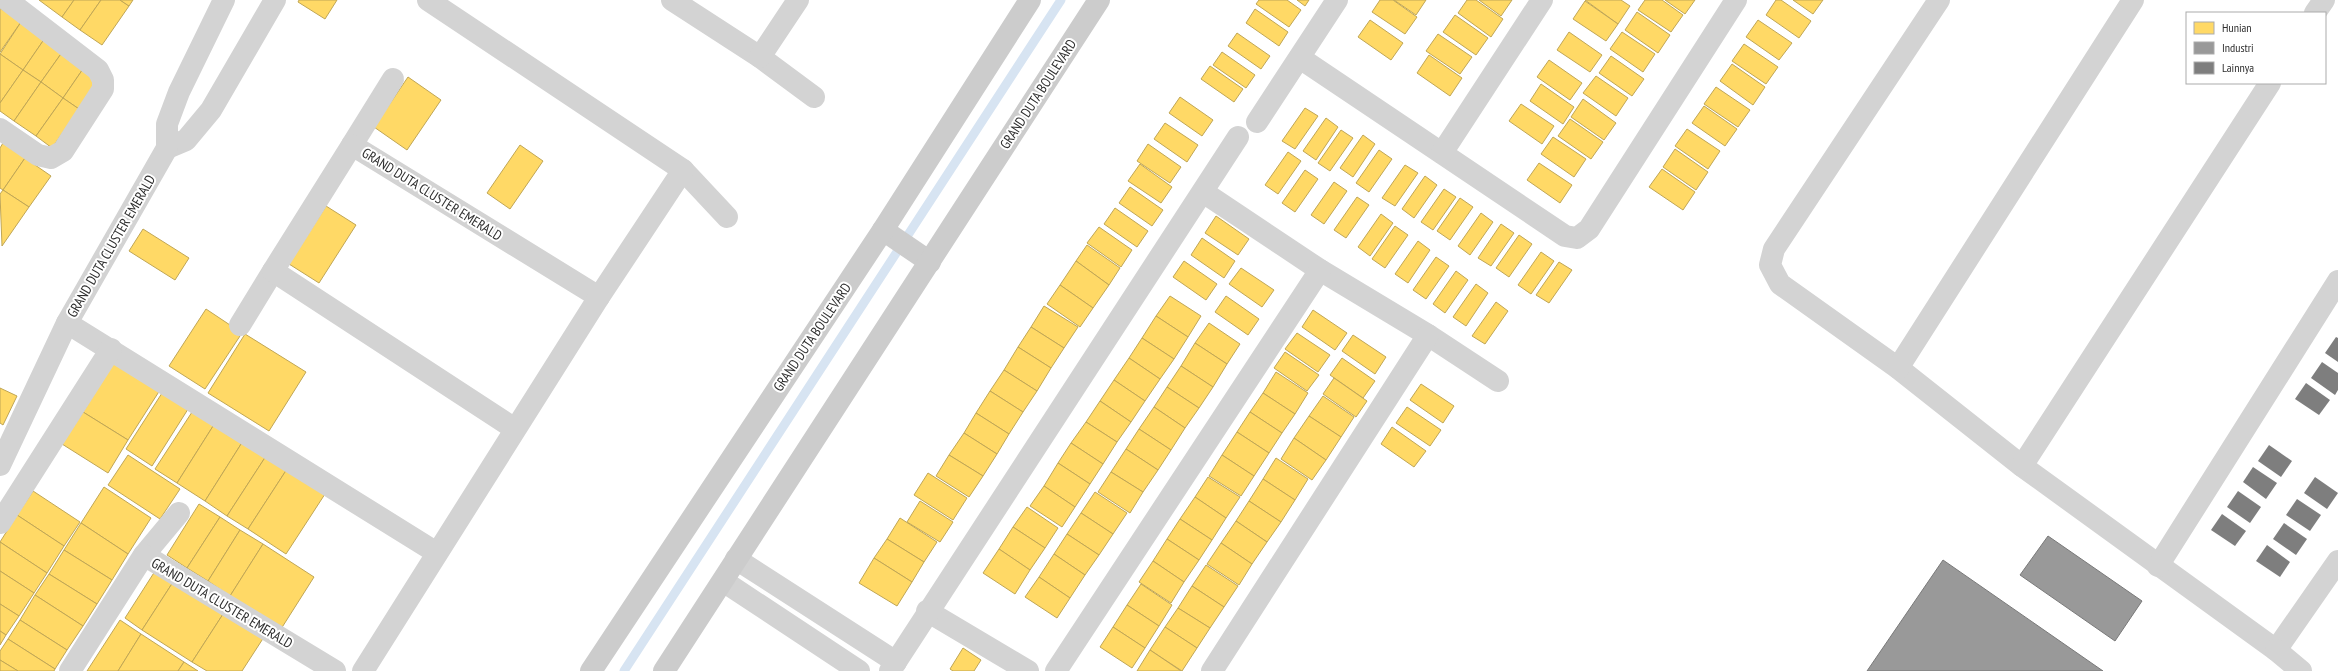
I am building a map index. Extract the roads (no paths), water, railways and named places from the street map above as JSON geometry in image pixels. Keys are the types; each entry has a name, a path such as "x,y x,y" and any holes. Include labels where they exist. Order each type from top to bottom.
{"street":[{"path":"0,129 38,155 51,158 62,151 103,89 103,80 98,70 7,0"},
{"name":"GRAND DUTA CLUSTER EMERALD","path":"0,465 67,323 167,148 167,124 179,92 224,0"},
{"path":"167,148 186,140 211,110 275,0"},
{"path":"428,0 683,170 727,217"},
{"path":"672,0 760,57 814,97"},
{"path":"760,57 798,0"},
{"name":"GRAND DUTA BOULEVARD","path":"591,671 889,234 1030,0"},
{"name":"GRAND DUTA BOULEVARD","path":"664,671 723,581 922,257 1099,0"},
{"path":"1257,122 1338,0"},
{"path":"1442,153 1542,0"},
{"path":"1300,58 1565,236 1577,238 1589,229 1736,0"},
{"path":"1939,0 1774,249 1770,265 1780,284 1898,368 2022,466 2276,650 2301,671"},
{"path":"1898,368 2133,0"},
{"path":"2316,12 2324,0"},
{"path":"352,145 393,79"},
{"path":"2022,466 2269,84"},
{"path":"736,559 893,667 927,611 1238,137"},
{"name":"GRAND DUTA CLUSTER EMERALD","path":"240,325 352,145 599,296"},
{"path":"363,671 599,296 683,170"},
{"path":"1203,192 1320,270 1428,335 1498,381"},
{"path":"889,234 922,257"},
{"path":"1056,671 1320,270"},
{"path":"273,271 515,429"},
{"path":"2158,566 2338,281"},
{"name":"GRAND DUTA CLUSTER EMERALD","path":"67,323 437,553"},
{"path":"1212,671 1428,335"},
{"path":"0,523 110,349"},
{"path":"144,555 179,513"},
{"name":"GRAND DUTA CLUSTER EMERALD","path":"70,671 144,555 335,671"},
{"path":"2276,650 2338,561"},
{"path":"723,581 859,671"},
{"path":"927,611 1028,671"}],"waterway":[{"path":"624,671 1061,0"}]}
